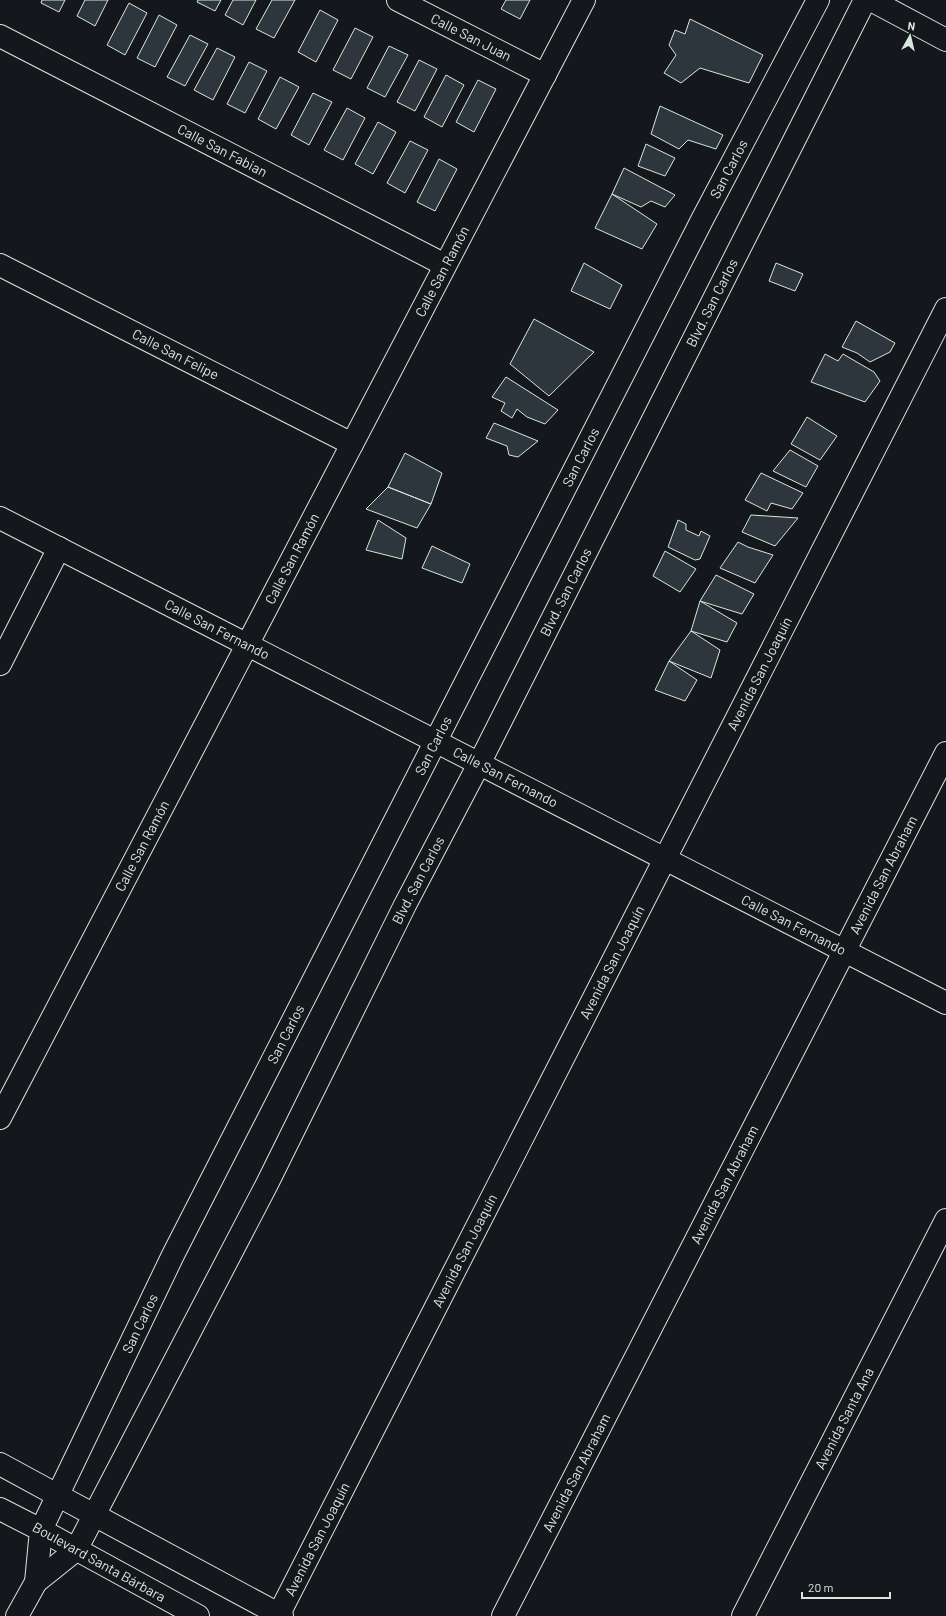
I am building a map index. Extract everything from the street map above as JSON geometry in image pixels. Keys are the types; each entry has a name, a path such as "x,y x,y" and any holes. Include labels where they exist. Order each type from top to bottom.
{"street":[{"name":"Calle San Juan","path":"398,0 545,75"},
{"name":"Calle San Ramón","path":"0,1118 584,0"},
{"name":"San Carlos","path":"36,1582 41,1530 173,1255 703,218 818,0"},
{"name":"Blvd. San Carlos","path":"94,1514 267,1184 405,905 479,764 865,0"},
{"path":"871,0 946,40"},
{"name":"Calle San Fabian","path":"0,36 445,265"},
{"name":"Calle San Felipe","path":"0,265 352,444"},
{"name":"Avenida San Joaquín","path":"280,1615 946,309"},
{"name":"Calle San Fernando","path":"0,518 946,1003"},
{"path":"0,664 59,548"},
{"name":"Avenida San Abraham","path":"503,1616 946,753"},
{"name":"Avenida Santa Ana","path":"743,1616 946,1220"},
{"path":"0,1464 280,1615"},
{"name":"Boulevard Santa Bárbara","path":"0,1508 198,1616"},
{"path":"17,1616 36,1582 76,1550 94,1514"}],"building":[{"path":"42,0 65,0 59,12 41,3"},
{"path":"85,0 108,0 95,26 77,16"},
{"path":"198,0 221,0 215,11 197,2"},
{"path":"233,0 256,0 243,25 225,15"},
{"path":"272,0 295,0 274,38 256,29"},
{"path":"506,0 530,0 520,19 501,9"},
{"path":"129,3 147,13 125,55 107,45"},
{"path":"320,10 338,20 316,62 298,52"},
{"path":"159,15 177,25 155,67 137,58"},
{"path":"690,19 763,55 749,83 700,68 681,83 664,73 676,55 669,45 675,30 685,34"},
{"path":"355,28 373,37 351,79 333,70"},
{"path":"190,35 208,44 185,86 167,77"},
{"path":"389,46 408,55 385,97 367,88"},
{"path":"217,48 235,57 213,100 194,90"},
{"path":"419,60 437,69 415,111 397,102"},
{"path":"249,62 267,71 245,113 227,104"},
{"path":"446,75 464,85 442,127 424,117"},
{"path":"280,77 299,87 276,129 258,119"},
{"path":"478,80 496,89 474,132 456,122"},
{"path":"313,93 332,102 309,145 291,135"},
{"path":"660,106 723,135 716,149 688,140 679,149 651,134"},
{"path":"347,108 365,118 343,160 324,150"},
{"path":"378,122 396,132 373,174 355,164"},
{"path":"410,141 428,150 405,193 387,183"},
{"path":"646,144 675,158 665,176 638,166"},
{"path":"439,159 457,169 435,211 417,202"},
{"path":"624,168 675,195 665,207 651,201 641,207 612,194"},
{"path":"612,194 657,224 642,249 595,228"},
{"path":"584,263 622,285 610,309 571,291"},
{"path":"776,263 803,274 795,291 769,281"},
{"path":"534,319 594,352 549,396 510,364"},
{"path":"856,321 895,343 890,352 870,362 857,353 842,347"},
{"path":"825,354 838,361 843,354 874,372 880,381 865,402 811,382"},
{"path":"506,377 558,410 545,424 527,417 517,409 512,418 501,411 505,403 492,397"},
{"path":"807,417 837,436 820,460 791,444"},
{"path":"494,423 538,441 518,457 509,455 507,446 486,438"},
{"path":"790,450 818,466 806,487 773,471"},
{"path":"405,453 442,473 431,504 388,487"},
{"path":"761,473 803,493 792,509 771,503 767,511 745,500"},
{"path":"388,487 431,504 417,528 366,509"},
{"path":"751,515 798,518 775,546 742,532"},
{"path":"378,520 406,538 402,559 366,550"},
{"path":"678,520 686,524 686,530 699,536 701,531 710,536 700,559 695,560 668,547"},
{"path":"738,542 748,547 773,555 755,583 720,568"},
{"path":"432,546 470,564 462,583 422,568"},
{"path":"665,551 696,569 680,592 653,576"},
{"path":"716,575 754,594 742,614 700,601"},
{"path":"700,601 737,623 727,642 691,631"},
{"path":"691,631 720,650 711,678 669,661"},
{"path":"669,661 697,680 685,701 655,690"}]}
